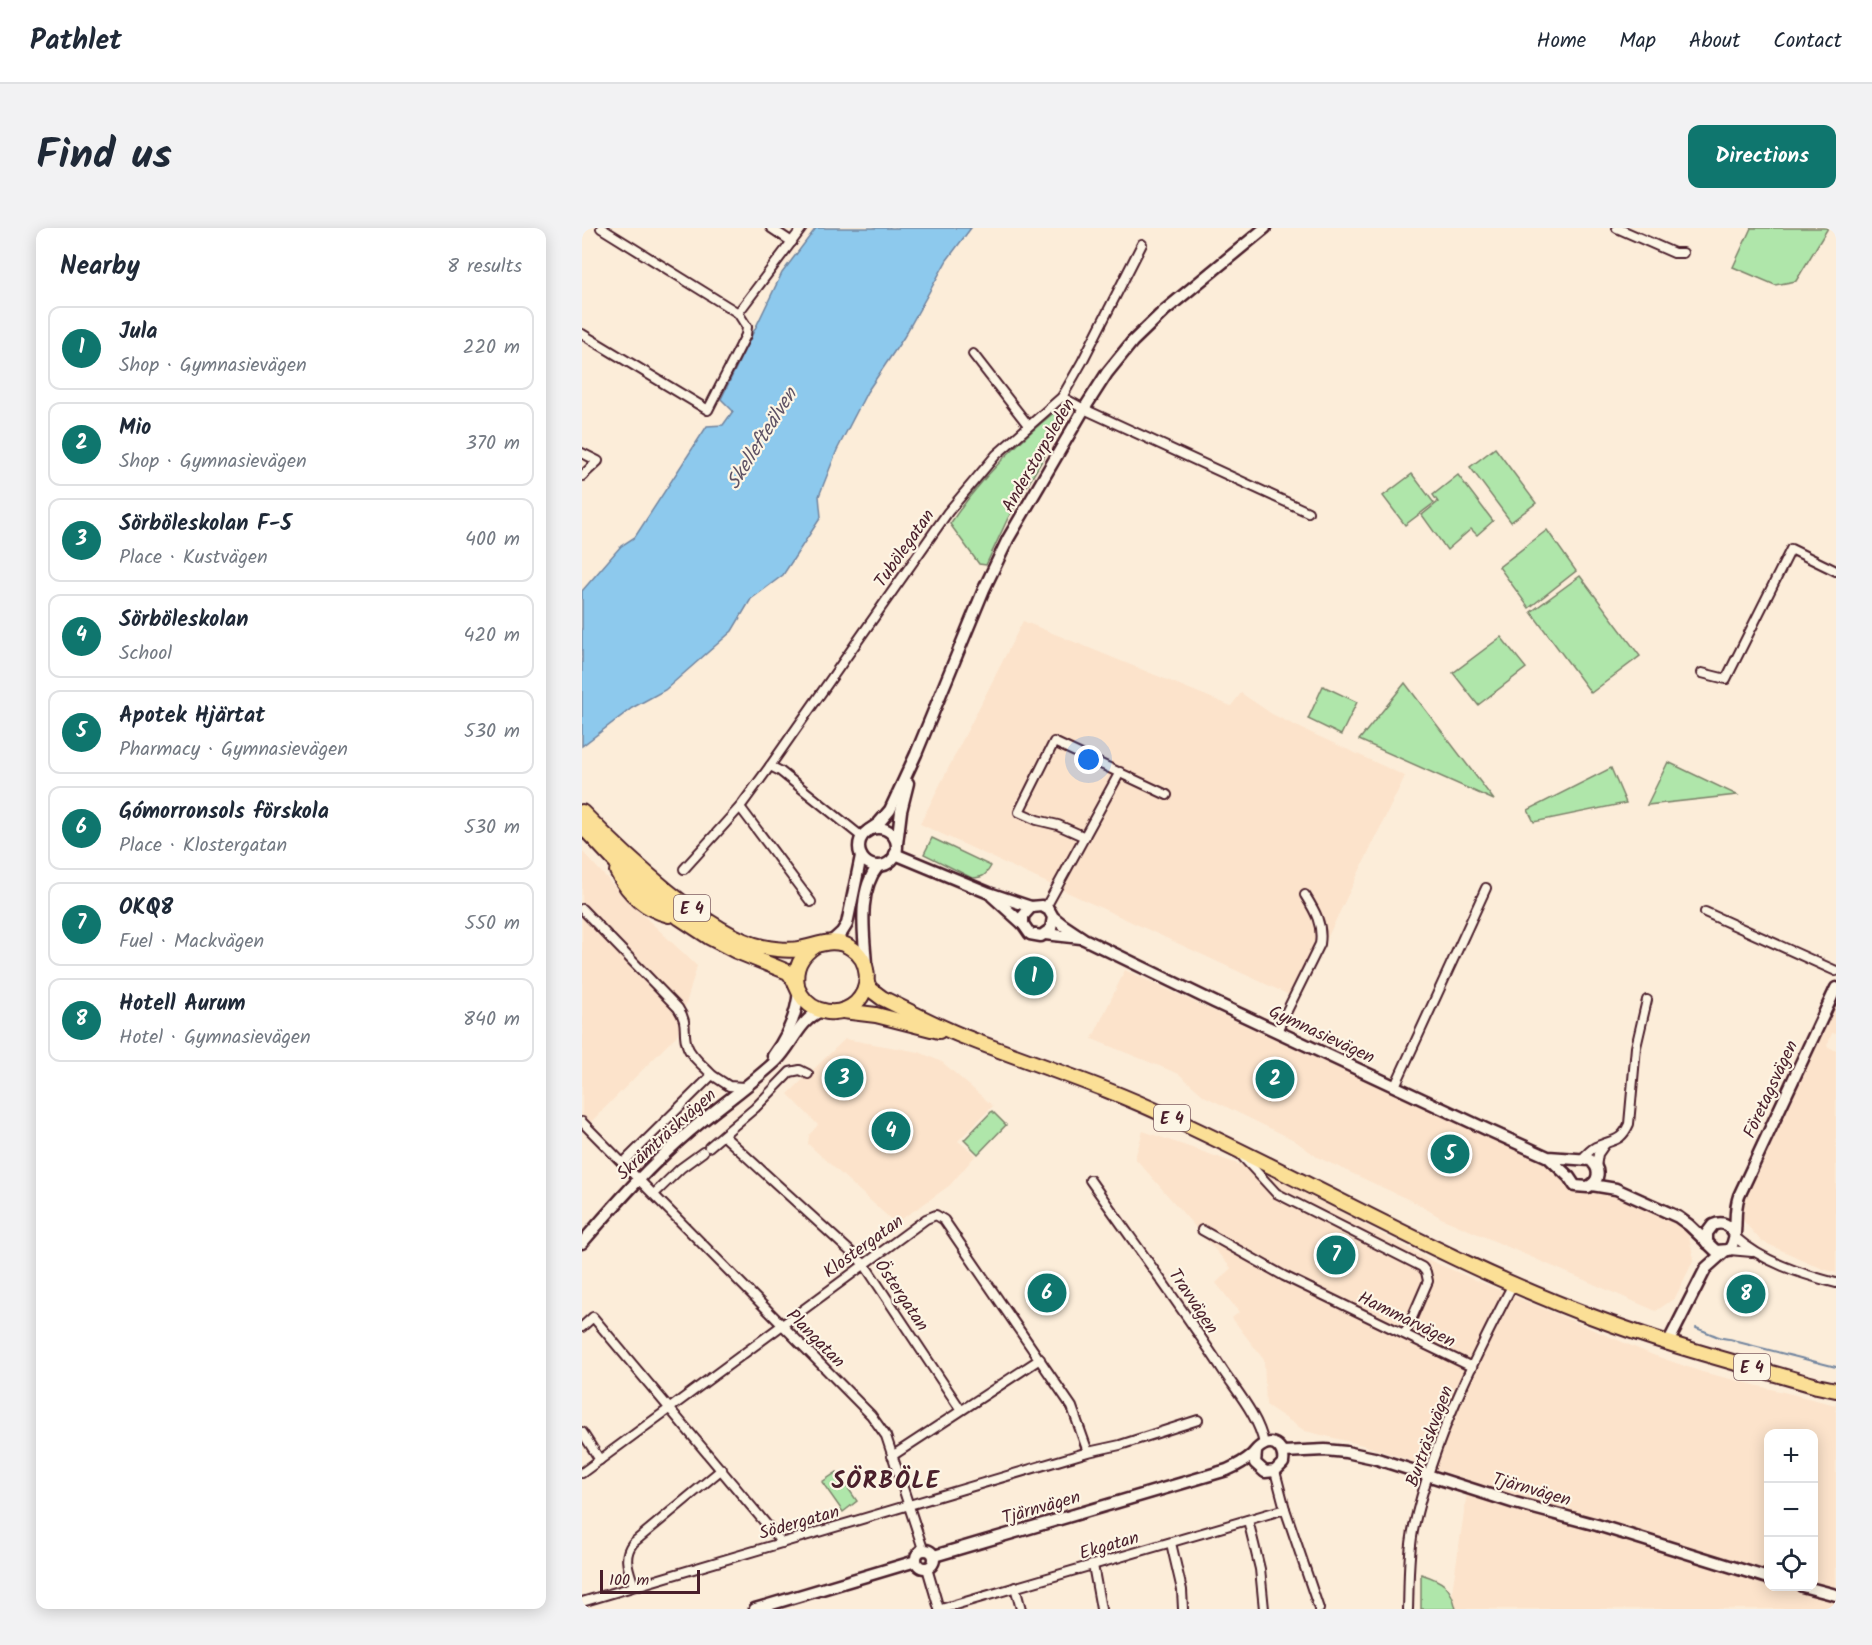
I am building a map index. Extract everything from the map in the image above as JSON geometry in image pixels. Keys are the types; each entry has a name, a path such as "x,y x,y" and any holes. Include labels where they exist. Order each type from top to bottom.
{"highway":[{"name":"E 4","path":"582,812 667,890 730,935 751,944 781,949 797,949 828,942"},
{"name":"E 4","path":"582,826 611,858 620,878 639,901 665,914 680,918 709,938 736,951 788,972 798,989"},
{"path":"828,942 843,943 854,949 861,957 867,976 858,1000 843,1011 821,1011 809,1005 798,989 797,971 802,957 811,948 828,942"},
{"name":"E 4","path":"867,976 870,989 882,998 967,1038 1121,1095 1439,1251 1513,1284 1592,1317 1668,1343 1836,1390"},
{"name":"E 4","path":"843,1011 876,1015 967,1038"}],"street":[{"path":"582,333 708,410 746,335 747,327 738,313 601,228"},
{"path":"771,228 792,242"},
{"path":"738,313 802,228"},
{"name":"Anderstorpsleden","path":"865,834 890,810 916,754 979,600 1008,539 1083,409 1107,373 1132,342 1164,311 1265,228"},
{"path":"1617,228 1674,253 1683,254"},
{"name":"Tubölegatan","path":"684,869 740,807 948,512 996,454 1062,397 1083,362 1142,244"},
{"path":"973,354 1028,425"},
{"path":"1062,397 1083,409 1308,512"},
{"path":"582,453 598,460 582,476"},
{"path":"1702,673 1726,679 1791,549 1836,571"},
{"path":"1085,837 1058,825 1019,813 1053,742 1167,795"},
{"name":"Anderstorpsleden","path":"896,852 901,811 916,754"},
{"path":"770,766 865,834"},
{"path":"1046,907 1120,772"},
{"path":"740,807 811,902"},
{"path":"828,942 842,932 847,924 861,856 859,846 865,834 878,828 889,832 896,841 896,852 890,862 878,866 870,878 864,903 863,929 867,976"},
{"path":"896,852 989,893 1031,907"},
{"path":"861,856 867,862 878,866"},
{"path":"1395,1086 1486,888"},
{"path":"989,893 1023,924 1027,931 1034,935 1045,934 1051,929 1053,917 1046,907 1038,905 1031,907 1023,916 1023,924"},
{"path":"1277,1031 1320,944 1320,923 1305,895"},
{"path":"582,909 678,1008 685,1021 686,1043 689,1050 712,1075 729,1086 748,1084"},
{"path":"1705,912 1836,971"},
{"name":"Gymnasievägen","path":"1053,917 1084,939 1548,1157 1569,1177"},
{"name":"Gymnasievägen","path":"1045,934 1084,939"},
{"name":"Företagsvägen","path":"1716,1223 1736,1204 1836,988"},
{"name":"Skråmträskvägen","path":"748,1084 780,1046 794,1018 798,989"},
{"path":"1647,1000 1636,1047 1629,1124 1624,1134 1617,1140 1596,1146 1570,1167 1569,1177 1572,1182 1580,1187 1592,1185 1616,1189 1678,1217 1702,1224 1716,1223 1731,1227 1735,1235 1754,1252 1789,1268 1836,1283"},
{"name":"Skråmträskvägen","path":"582,1243 639,1179 691,1130 783,1053 805,1021 821,1011"},
{"path":"654,1194 681,1168 724,1136 755,1108 789,1072 800,1070 808,1074"},
{"path":"623,1164 712,1075"},
{"name":"Plangatan","path":"582,1122 872,1415 886,1436 922,1549"},
{"name":"Östergatan","path":"724,1136 864,1264 961,1410"},
{"path":"1592,1185 1596,1181 1598,1154 1605,1144"},
{"path":"1234,1149 1276,1193 1422,1267 1428,1281 1405,1334"},
{"name":"Gymnasievägen","path":"1548,1157 1580,1159"},
{"path":"1580,1159 1590,1160 1616,1189"},
{"name":"Travvägen","path":"1090,1180 1165,1283 1220,1365 1258,1426 1260,1448"},
{"name":"Företagsvägen","path":"1735,1235 1736,1204"},
{"name":"Klostergatan","path":"582,1473 864,1264 926,1219 936,1215 944,1220 1072,1407 1088,1452"},
{"path":"1678,1217 1716,1251 1754,1252"},
{"path":"1668,1343 1706,1268 1707,1233 1716,1223"},
{"name":"Hammarvägen","path":"1202,1230 1284,1276 1472,1366"},
{"path":"1706,1268 1733,1244 1735,1235"},
{"name":"Burträskvägen","path":"1408,1609 1409,1571 1414,1528 1428,1475 1472,1366 1513,1284"},
{"path":"582,1327 593,1317 671,1407 782,1543"},
{"path":"892,1456 1040,1359"},
{"name":"Södergatan","path":"582,1602 1088,1452 1120,1445 1198,1420"},
{"path":"582,1432 600,1460"},
{"path":"1274,1444 1283,1452 1283,1462 1275,1472 1267,1472 1259,1468 1255,1461 1260,1448 1274,1444"},
{"name":"Tjärnvägen","path":"934,1556 1227,1470 1260,1448"},
{"name":"Tjärnvägen","path":"1283,1452 1325,1450 1346,1452 1764,1577"},
{"name":"Tjärnvägen","path":"1227,1470 1259,1468"},
{"path":"634,1586 626,1557 627,1550 722,1469"},
{"path":"1275,1472 1319,1609"},
{"name":"Ekgatan","path":"940,1609 1285,1509"},
{"path":"1248,1520 1260,1569 1264,1609"},
{"path":"1171,1543 1182,1590 1183,1609"},
{"path":"922,1549 932,1552 934,1556 934,1561 927,1568 922,1568 916,1561 916,1556 922,1549"},
{"path":"755,1609 916,1561"},
{"path":"1093,1565 1101,1609"},
{"path":"927,1568 940,1609"},
{"path":"1015,1587 1021,1609"},
{"path":"1818,1591 1836,1595"}],"shaded area":[{"path":"1023,621 1231,706 1241,693 1272,714 1405,776 1298,999 920,824"},
{"path":"582,851 625,898 697,966 677,1035 582,1131"},
{"path":"1125,970 1687,1229 1694,1259 1675,1298 1656,1311 1443,1219 1416,1203 1317,1157 1294,1140 1204,1096 1179,1074 1092,1039"},
{"path":"1836,1004 1836,1034 1832,1033 1827,1046 1836,1051 1836,1273 1761,1241 1738,1215"},
{"path":"845,1039 919,1052 942,1062 993,1106 958,1141 976,1155 950,1185 895,1223 808,1144 809,1135 818,1125 788,1094"},
{"path":"1143,1131 1281,1179 1431,1261 1653,1355 1702,1372 1836,1405 1836,1609 1456,1609 1452,1592 1469,1480 1363,1445 1305,1431 1266,1405 1264,1360 1232,1318 1239,1312 1216,1283 1231,1268 1135,1158"}],"green space":[{"path":"1751,228 1828,228 1796,281 1775,285 1733,267"},
{"path":"1056,411 1063,414 1043,459 1008,518 986,565 979,564 950,524 998,463"},
{"path":"1495,448 1536,503 1511,522 1470,467"},
{"path":"1412,474 1434,503 1405,525 1383,496"},
{"path":"1458,475 1493,521 1477,535 1471,529 1447,550 1422,515 1438,502 1433,495"},
{"path":"1547,530 1576,571 1529,608 1499,567"},
{"path":"1580,576 1640,656 1591,693 1531,612"},
{"path":"1501,637 1526,668 1478,705 1453,673"},
{"path":"1405,683 1494,800 1359,740"},
{"path":"1323,686 1357,702 1341,735 1308,719"},
{"path":"1668,762 1737,795 1647,805"},
{"path":"1611,768 1626,803 1534,822 1528,810"},
{"path":"932,838 991,866 984,875 972,878 924,854"},
{"path":"992,1111 1006,1125 978,1154 964,1140"},
{"path":"837,1472 857,1501 843,1512 822,1482"},
{"path":"1421,1574 1435,1579 1449,1590 1456,1609 1421,1609"}],"water":[{"name":"Skellefteälven","path":"816,228 971,228 947,260 904,337 867,392 837,450 819,496 821,517 783,575 751,599 732,631 665,690 632,708 582,746 582,591 621,546 635,537 707,426 723,425 733,411 721,399 782,273"}],"waterway":[{"path":"1696,1328 1722,1338 1836,1367"}],"place":[{"name":"Jula","path":"1034,976"},
{"name":"Sörböleskolan F-5","path":"844,1078"},
{"name":"Mio","path":"1275,1079"},
{"name":"Sörböleskolan","path":"891,1131"},
{"name":"Apotek Hjärtat","path":"1450,1154"},
{"name":"OKQ8","path":"1336,1255"},
{"name":"Gómorronsols förskola","path":"1047,1293"},
{"name":"Hotell Aurum","path":"1746,1294"}],"district":[{"name":"SÖRBÖLE","path":"886,1480"}]}
